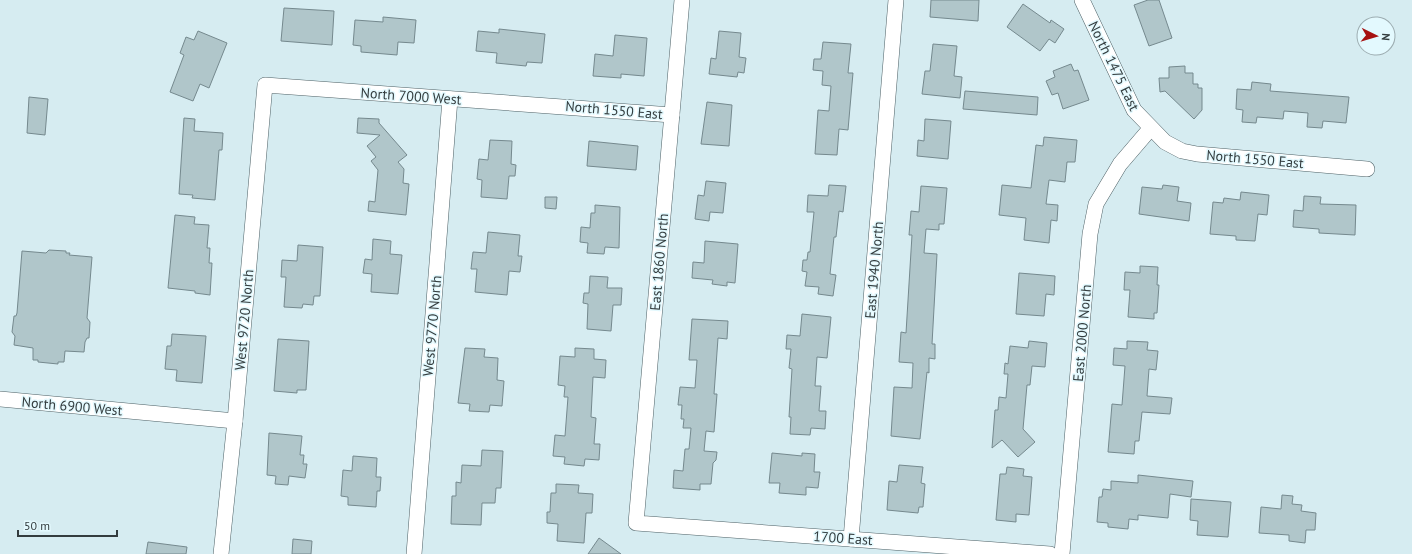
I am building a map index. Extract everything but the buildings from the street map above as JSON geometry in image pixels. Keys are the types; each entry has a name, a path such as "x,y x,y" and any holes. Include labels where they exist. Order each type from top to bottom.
{"street":[{"name":"East 1860 North","path":"636,523 682,0"},
{"name":"East 1940 North","path":"852,539 896,0"},
{"name":"North 1475 East","path":"1082,0 1134,110 1150,129"},
{"name":"North 7000 West","path":"265,85 556,106"},
{"name":"West 9720 North","path":"221,554 236,421 265,85"},
{"name":"West 9770 North","path":"414,554 450,99"},
{"name":"North 1550 East","path":"556,106 672,115"},
{"name":"North 1550 East","path":"1150,129 1165,142 1182,151 1197,154 1367,169"},
{"name":"East 2000 North","path":"1062,554 1090,234 1096,204 1120,164 1150,129"},
{"name":"North 6900 West","path":"0,399 236,421"},
{"name":"1700 East","path":"636,523 852,539 939,550 1050,554"}]}
